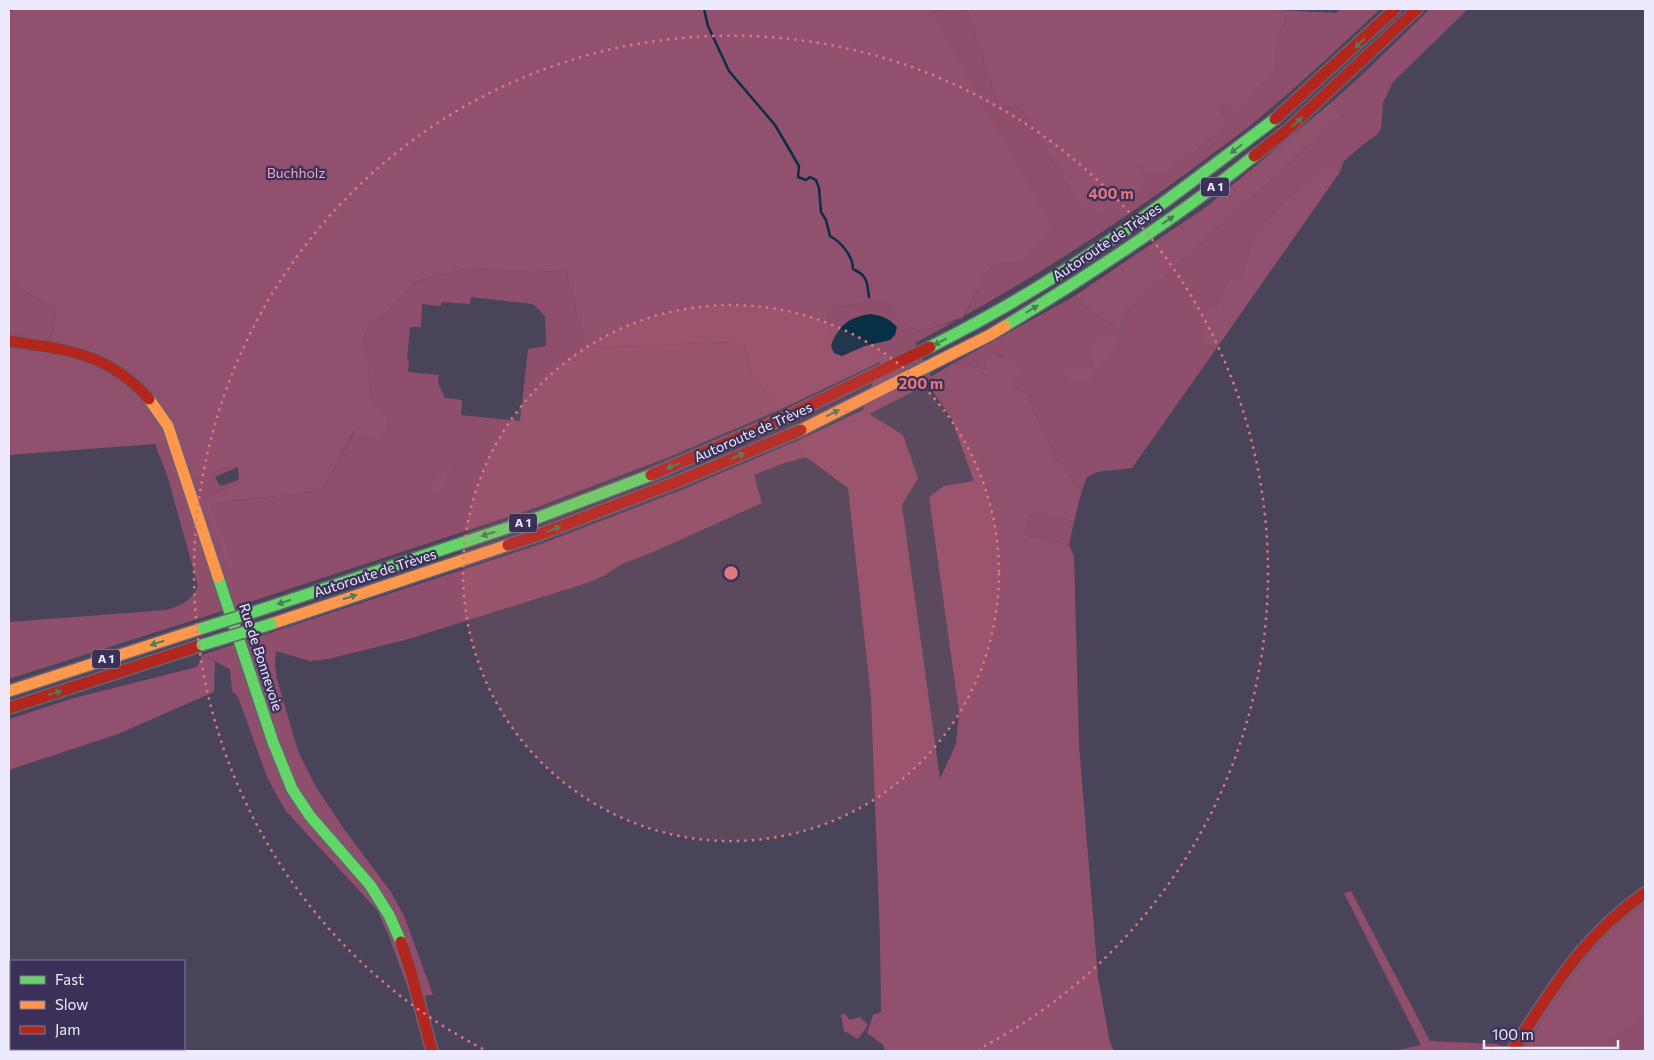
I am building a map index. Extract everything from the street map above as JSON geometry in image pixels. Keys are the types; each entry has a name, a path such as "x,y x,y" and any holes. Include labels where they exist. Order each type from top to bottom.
{"main road":[{"name":"Autoroute de Trèves","path":"9,691 537,518 674,466 782,419 894,366 983,320 1069,268 1192,182 1274,120 1395,9"},
{"name":"Autoroute de Trèves","path":"9,708 271,624 541,534 680,481 790,434 990,335 1072,285 1205,195 1285,132 1417,9"},
{"name":"Rue de Bonnevoie","path":"9,341 76,352 98,358 117,368 135,382 147,395 168,426 273,742 288,780 301,804 320,828 360,871 383,905 406,957 432,1051"},
{"path":"1512,1051 1567,970 1592,937 1629,902 1645,893"}],"shaded area":[{"path":"939,9 965,9 968,12 999,107 1021,108 1073,194 1136,163 1172,169 1228,125 1209,88 1234,114 1273,72 1277,36 1286,20 1279,10 1336,13 1341,9 1380,9 1319,66 1243,132 1131,213 1025,281 964,316 983,282 981,276 998,262 1021,263 932,13"},
{"path":"1430,9 1468,9 1393,82 1383,103 1381,129 1377,135 1344,161 1340,172 1331,167 1287,199 1255,233 1241,279 1228,280 1216,306 1205,343 1216,349 1132,468 1097,472 1087,477 1082,490 1057,461 1028,394 1008,385 1004,356 992,357 984,355 987,369 954,363 1073,297 1122,332 1123,315 1341,116 1333,101"},
{"path":"466,269 566,272 583,340 595,348 726,342 745,347 753,375 779,410 669,457 532,509 9,679 9,622 167,610 186,602 196,591 198,586 168,478 155,444 176,440 218,468 238,467 215,477 220,486 239,480 239,483 210,496 204,504 236,569 209,506 214,503 322,491 371,401 363,339 371,322 382,317 416,281","holes":["471,297 533,304 545,316 546,346 528,349 520,421 461,415 462,400 445,398 438,383 439,375 408,372 409,360 407,360 410,327 421,327 422,304 440,306 442,302 470,304"]},
{"path":"9,277 15,286 56,309 50,343 9,332"},
{"path":"872,301 890,302 907,326 921,332 957,320 915,343 952,420 928,384 869,414 863,410 880,362 831,346 825,310"},
{"path":"797,441 806,457 781,464 754,475 762,503 622,564 587,583 405,640 328,659 310,661 276,651 277,679 298,751 316,787 344,829 391,892 404,916 433,995 411,997 390,939 377,910 285,810 267,777 238,697 232,691 230,669 202,655 544,543 684,489"},
{"path":"1030,514 1074,521 1069,545 1025,535"},
{"path":"1351,891 1430,1041 1495,1044 1508,1047 1505,1051 1495,1051 1494,1047 1489,1051 1394,1051 1421,1045 1344,893"},
{"path":"1645,899 1645,904 1626,917 1592,951 1562,991 1522,1051 1515,1051 1575,964 1621,914"},
{"path":"1645,1015 1645,1051 1590,1051 1641,1016"}],"green space":[{"name":"Buchholz","path":"14,9 939,9 932,13 1052,227 1021,263 998,262 981,276 983,282 963,317 921,332 907,326 889,302 872,301 826,310 831,346 834,353 842,356 865,346 880,362 779,410 753,375 745,347 726,342 595,348 583,340 566,272 466,269 416,281 382,317 371,322 363,339 371,401 387,419 386,430 377,437 354,431 322,491 214,503 210,506 236,569 231,571 204,504 210,496 239,483 238,467 218,468 199,479 189,473 176,440 155,444 9,455 9,332 50,343 56,309 15,286 9,277 9,13"},
{"path":"965,9 1278,9 1286,20 1277,36 1274,71 1234,114 1210,90 1228,125 1172,169 1151,173 1136,164 1146,185 1135,198 1096,212 1073,194 1021,108 999,107 968,12"},
{"path":"1333,101 1341,116 1123,315 1122,332 1073,297 1206,207"},
{"path":"1331,166 1340,172 1216,349 1205,343 1202,312 1216,306 1228,280 1241,278 1255,233 1287,199"},
{"path":"1111,335 1117,343 1088,383 1071,381 1061,370 1068,366 1096,370 1091,351 1101,336"},
{"path":"984,355 1010,358 1018,365 1022,371 1009,385 1028,394 1057,461 1082,490 1074,521 1030,514 1025,535 1069,545 1074,556 1079,745 1098,977 1110,1043 1114,1051 885,1051 883,1045 867,1033 873,1015 881,1012 880,938 871,698 848,488 806,457 797,441 863,410 903,435 918,478 902,505 940,779 956,744 959,712 929,497 944,486 974,481 952,420 930,377 954,363 986,369"},
{"path":"454,459 441,493 430,493 428,488"},
{"path":"202,655 215,662 214,692 118,734 9,770 9,719 74,698 197,667"},
{"path":"1645,904 1645,1015 1590,1051 1522,1051 1562,991 1592,951 1626,917"},
{"path":"845,1014 850,1020 860,1017 868,1025 858,1039 844,1031 841,1015"}],"water":[{"path":"870,314 891,321 897,327 895,335 890,340 865,346 842,356 834,353 831,346 841,327 851,320"}],"waterway":[{"path":"704,9 708,26 729,71 775,125 799,166 798,177 806,180 810,177 816,180 819,188 821,212 826,220 830,236 846,250 851,259 853,269 864,277 869,297"}],"traffic: fast":[{"path":"930,347 983,319 1095,251 1173,196 1275,119"},
{"path":"1005,326 1132,245 1194,202 1254,156"},
{"path":"257,611 537,518 651,475"},
{"path":"218,577 273,742 292,789 310,816 370,885 389,915 401,942"},
{"path":"203,628 257,611"},
{"path":"202,645 271,624"}],"traffic: slow":[{"path":"801,430 1005,326"},
{"path":"149,399 168,426 218,577"},
{"path":"271,624 508,545"},
{"path":"9,691 203,628"}],"traffic: jam":[{"path":"1275,119 1395,9"},
{"path":"1254,156 1285,132 1417,9"},
{"path":"9,341 68,351 102,362 118,371 149,399"},
{"path":"651,475 782,419 930,347"},
{"path":"508,545 679,481 801,430"},
{"path":"9,708 202,645"},
{"path":"1512,1051 1570,965 1604,927 1645,893"},
{"path":"401,942 432,1051"}]}
